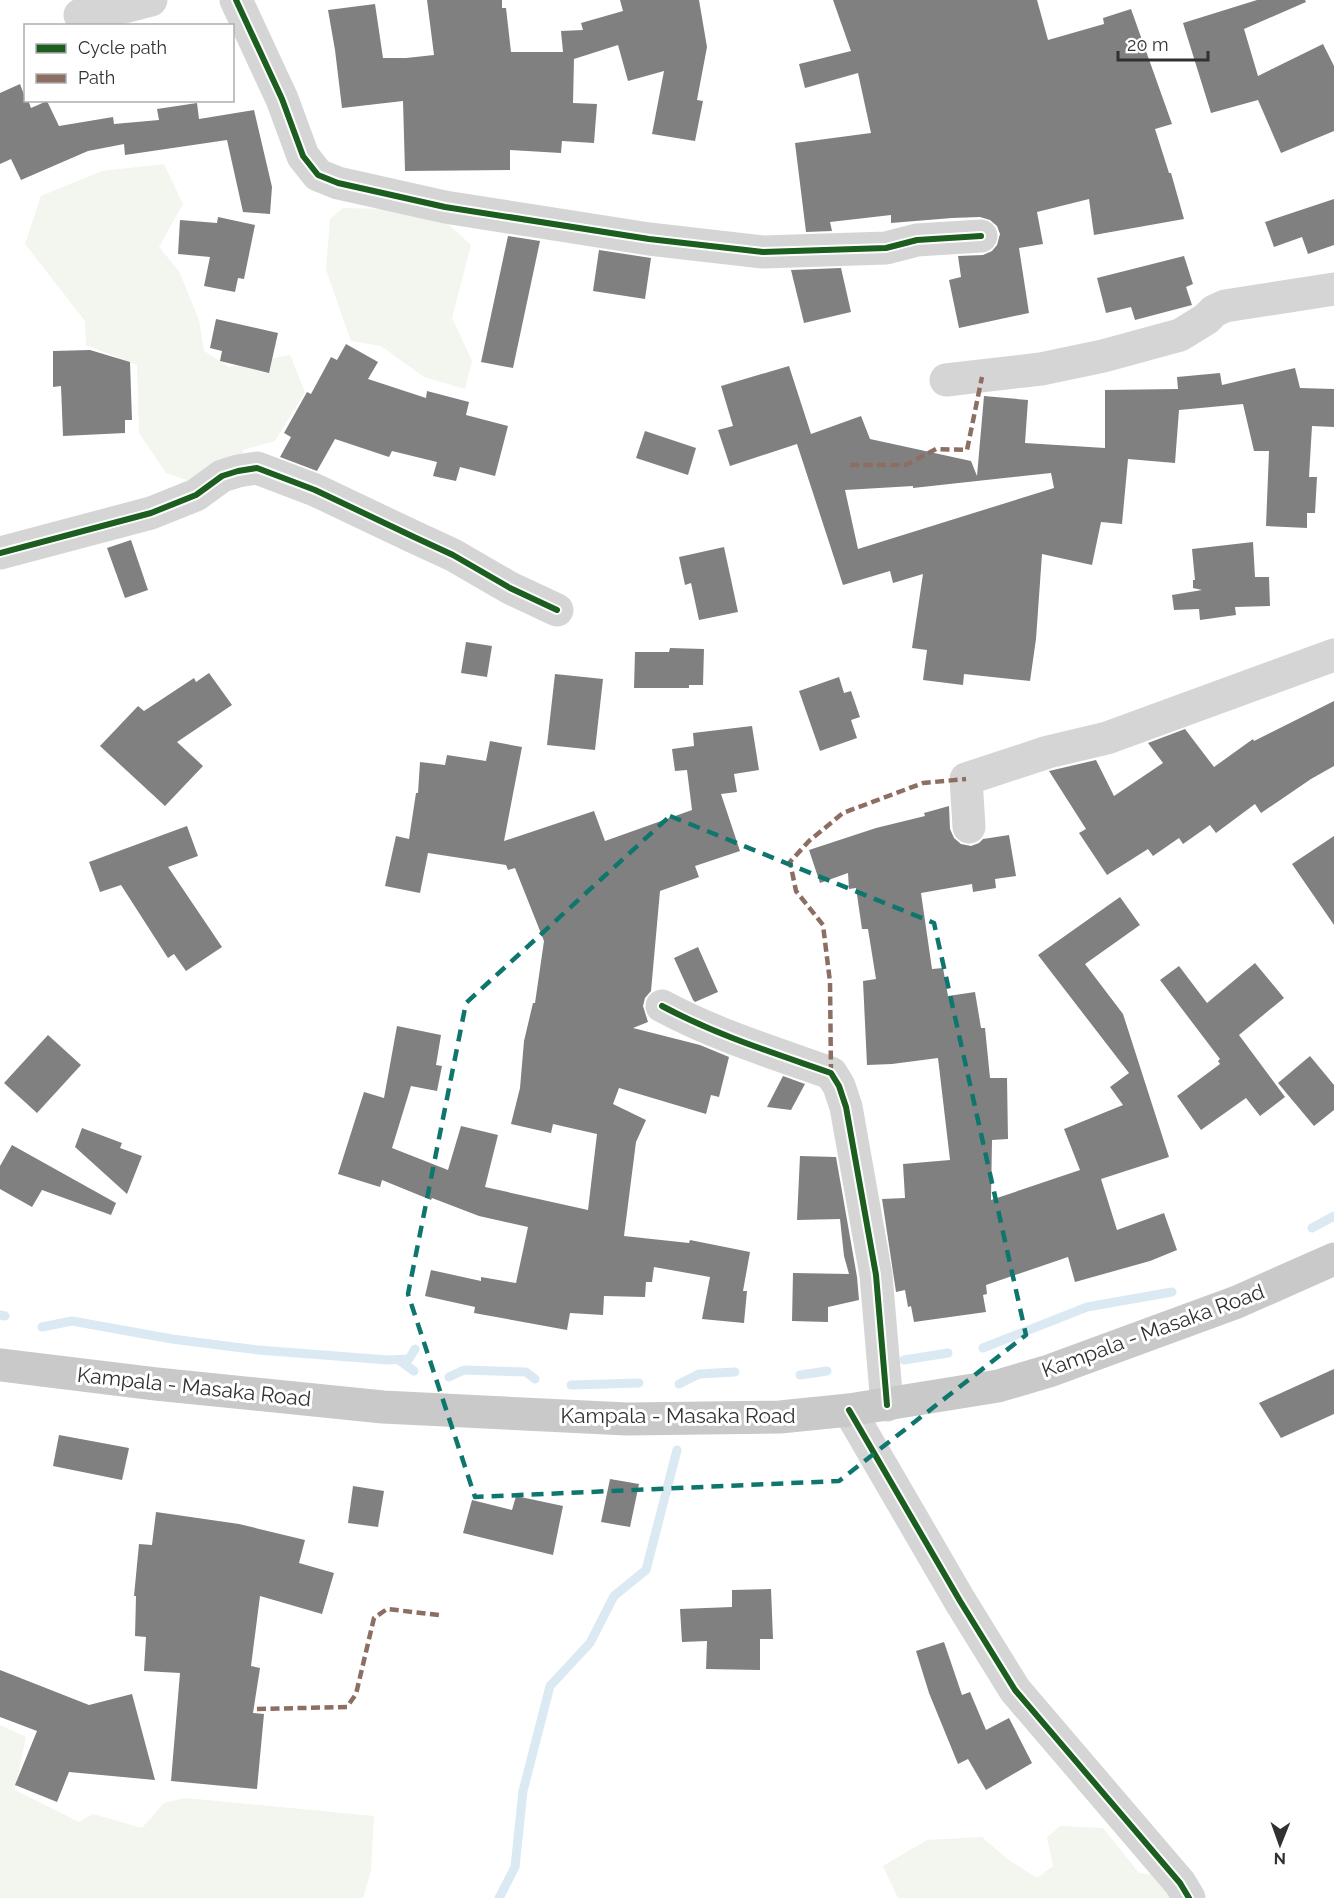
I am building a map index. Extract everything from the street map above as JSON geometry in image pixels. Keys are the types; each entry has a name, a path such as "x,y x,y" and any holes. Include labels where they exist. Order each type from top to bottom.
{"main road":[{"name":"Kampala - Masaka Road","path":"0,1365 156,1384 383,1407 627,1419 780,1417 849,1410 998,1386 1049,1371 1237,1302 1334,1259"}],"street":[{"path":"80,15 151,0"},
{"path":"236,0 282,99 303,156 318,175 338,183 445,207 649,239 752,251 886,248 917,240 981,236"},
{"path":"946,380 1068,365 1180,335 1225,306 1334,289"},
{"path":"0,553 151,513 196,495 222,476 257,468 315,490 453,555 510,588 557,610"},
{"path":"969,827 966,779 1048,752 1107,738 1334,655"},
{"path":"662,1006 728,1037 831,1073 839,1086 848,1118 876,1275 887,1404"},
{"path":"849,1410 960,1601 1016,1690 1180,1883 1189,1898"}],"highlighted area":[{"path":"670,816 934,923 1026,1335 839,1481 475,1497 408,1294 466,1003"}],"shaded area":[{"path":"164,164 183,204 159,247 179,271 199,320 204,351 229,367 290,355 305,392 275,441 243,450 243,481 229,491 166,473 139,433 137,365 86,345 85,321 25,244 41,196 102,171"},
{"path":"343,208 382,209 447,223 471,245 452,318 472,361 465,389 424,377 381,346 351,341 326,270 330,219"},
{"path":"0,1725 26,1737 15,1790 79,1822 93,1814 142,1828 164,1803 185,1798 374,1816 371,1871 363,1898 0,1898"},
{"path":"1060,1826 1103,1828 1139,1873 1166,1877 1177,1898 898,1898 883,1866 927,1840 982,1837 1010,1861 1037,1878 1053,1866 1047,1837"}],"building":[{"path":"427,0 502,0 502,8 506,8 511,52 563,52 561,31 583,30 581,23 623,11 620,0 699,0 707,47 697,100 703,101 695,141 652,134 664,71 628,81 618,45 574,59 573,103 597,104 594,143 562,141 561,153 510,150 510,170 405,171 403,101 342,108 328,10 375,4 383,58 406,58 434,55"},
{"path":"833,0 1037,0 1048,40 1104,24 1103,18 1131,9 1172,124 1155,129 1184,219 1094,235 1089,199 1037,212 1043,244 1019,248 1029,313 959,328 949,280 961,277 958,256 983,255 992,251 997,245 1000,234 997,226 990,220 980,217 891,223 891,215 830,222 832,231 806,232 795,143 871,133 858,73 805,88 799,64 851,51"},
{"path":"1257,0 1305,0 1306,2 1244,29 1258,76 1323,44 1334,66 1334,131 1281,153 1258,100 1211,113 1183,23"},
{"path":"20,84 24,102 29,102 31,108 47,102 59,126 113,117 114,124 159,120 157,109 197,103 199,119 254,110 272,187 270,214 243,212 227,140 125,155 124,144 88,151 21,180 11,159 0,164 0,93"},
{"path":"1334,199 1334,245 1308,254 1302,237 1274,247 1265,222"},
{"path":"218,217 255,225 244,279 238,278 235,292 204,286 210,257 178,254 180,220 217,223"},
{"path":"508,236 540,241 513,368 481,362"},
{"path":"599,250 651,258 645,299 593,291"},
{"path":"1184,256 1193,284 1186,287 1192,305 1135,320 1131,307 1106,313 1097,278"},
{"path":"841,268 851,312 804,323 791,270"},
{"path":"216,319 278,333 269,373 220,361 222,351 210,348"},
{"path":"346,344 378,362 368,379 426,398 427,391 469,402 466,415 508,426 495,476 460,467 456,481 433,476 437,462 392,451 389,457 335,439 317,471 280,457 291,437 284,433 307,392 311,394 331,357 337,360"},
{"path":"90,350 130,362 132,420 125,420 125,433 63,436 61,386 53,387 53,351"},
{"path":"789,366 811,434 861,416 870,439 971,461 977,476 984,396 1028,400 1025,443 1105,448 1105,390 1178,389 1177,377 1220,373 1222,385 1295,368 1300,388 1334,389 1334,427 1312,426 1309,477 1317,477 1315,513 1307,513 1307,528 1266,526 1269,451 1254,451 1243,404 1179,410 1175,463 1128,459 1122,524 1101,522 1092,565 1042,554 1036,639 1030,681 964,674 963,685 923,680 927,650 912,648 923,574 893,583 890,571 843,585 797,444 730,466 718,430 733,426 721,386","holes":["1051,473 1054,488 858,549 845,490 913,486 913,488"]},
{"path":"645,431 696,448 688,475 636,458"},
{"path":"131,540 148,590 125,598 107,548"},
{"path":"1253,542 1255,577 1269,577 1270,606 1235,607 1236,615 1200,620 1199,609 1174,610 1172,595 1202,590 1193,588 1193,580 1195,580 1192,549"},
{"path":"724,547 738,612 699,620 691,583 685,585 679,557"},
{"path":"466,642 492,646 487,677 461,673"},
{"path":"670,648 704,649 703,685 689,685 689,688 634,688 635,652 669,652"},
{"path":"209,673 232,705 177,742 203,766 165,806 100,746 138,706 144,711 194,678 196,682"},
{"path":"555,674 603,679 595,750 547,745"},
{"path":"839,677 844,693 851,691 860,717 851,720 857,738 820,751 799,691"},
{"path":"1334,701 1334,766 1261,813 1255,804 1216,833 1210,825 1183,844 1179,838 1153,856 1148,849 1107,875 1079,833 1086,829 1049,771 1096,760 1114,796 1163,763 1148,743 1185,729 1214,767 1253,739 1254,741"},
{"path":"752,726 759,770 734,774 737,792 721,794 740,851 695,866 699,877 660,891 651,991 645,998 643,1006 648,1022 633,1028 700,1045 729,1057 719,1097 711,1095 706,1114 619,1088 613,1104 646,1120 636,1142 624,1236 689,1243 690,1240 750,1252 743,1291 747,1291 744,1323 702,1319 710,1277 654,1267 652,1282 646,1282 645,1297 604,1296 603,1315 570,1313 567,1330 474,1313 475,1307 425,1296 431,1270 481,1281 481,1277 516,1283 528,1227 479,1216 382,1180 380,1187 338,1174 364,1092 384,1098 397,1026 441,1035 436,1065 442,1066 437,1091 411,1086 392,1148 448,1170 461,1126 498,1135 485,1187 588,1210 597,1134 553,1124 551,1133 511,1124 520,1088 524,1041 533,1003 535,1003 544,941 515,868 508,870 506,865 428,853 420,893 385,886 396,836 409,839 416,793 418,793 420,762 445,765 447,755 486,761 490,741 522,747 504,841 594,811 605,841 692,810 687,770 675,771 672,749 694,746 693,733"},
{"path":"949,806 950,829 954,838 961,844 971,846 983,839 1009,835 1016,876 995,879 996,888 973,892 972,884 921,893 932,969 943,968 948,996 975,992 981,1028 985,1028 990,1078 1007,1078 1008,1139 992,1140 991,1200 1080,1170 1064,1129 1123,1105 1110,1087 1129,1073 1038,955 1120,897 1140,925 1085,964 1123,1014 1169,1157 1101,1179 1117,1230 1164,1213 1177,1250 1150,1261 1075,1282 1068,1257 986,1285 987,1294 983,1295 986,1312 914,1322 905,1290 896,1292 882,1199 905,1198 903,1164 950,1160 938,1058 867,1065 863,981 876,979 868,929 862,929 856,888 849,889 848,873 820,883 809,850 876,828 925,816 924,813"},
{"path":"187,826 198,856 168,867 222,947 186,971 174,954 168,958 121,885 100,892 89,862"},
{"path":"1334,836 1334,925 1292,864"},
{"path":"698,947 718,992 695,1002 674,958"},
{"path":"1255,963 1284,998 1239,1035 1285,1097 1260,1116 1246,1098 1201,1130 1177,1096 1220,1064 1218,1061 1220,1059 1160,980 1179,966 1207,1003"},
{"path":"48,1035 81,1065 37,1113 4,1083"},
{"path":"1310,1056 1334,1085 1334,1110 1314,1126 1278,1083"},
{"path":"783,1076 805,1084 791,1110 767,1107"},
{"path":"82,1128 122,1143 120,1148 142,1156 127,1194 75,1147"},
{"path":"12,1145 116,1203 111,1215 42,1190 32,1207 0,1189 0,1166"},
{"path":"800,1156 836,1157 857,1277 859,1300 828,1307 828,1322 792,1321 793,1273 849,1274 844,1256 840,1219 797,1220"},
{"path":"1334,1369 1334,1414 1281,1438 1259,1403"},
{"path":"59,1435 129,1448 122,1480 53,1466"},
{"path":"610,1479 639,1484 630,1527 601,1522"},
{"path":"353,1486 384,1491 378,1527 348,1523"},
{"path":"516,1496 563,1506 553,1555 463,1533 472,1500 512,1510"},
{"path":"156,1512 239,1524 305,1540 299,1563 334,1573 322,1614 260,1596 251,1666 260,1668 253,1713 264,1714 257,1789 171,1781 180,1673 144,1671 146,1637 135,1636 136,1596 134,1596 139,1544 152,1545"},
{"path":"771,1589 773,1639 760,1639 760,1670 706,1669 707,1641 682,1642 680,1609 732,1607 732,1590"},
{"path":"944,1642 962,1695 970,1692 986,1730 1009,1718 1032,1763 986,1790 968,1759 958,1764 929,1693 916,1651"},
{"path":"0,1670 89,1705 132,1694 155,1780 69,1772 57,1802 15,1785 37,1731 0,1717"}],"waterway":[{"path":"1312,1228 1334,1216"},
{"path":"983,1348 1087,1307 1172,1292"},
{"path":"0,1315 5,1316"},
{"path":"42,1327 72,1321 172,1339 258,1350 388,1360 409,1359 415,1349"},
{"path":"904,1360 948,1353"},
{"path":"399,1360 414,1371"},
{"path":"449,1377 464,1370 526,1372 535,1379"},
{"path":"800,1375 827,1371"},
{"path":"679,1384 699,1374 735,1372"},
{"path":"571,1385 639,1383"},
{"path":"499,1898 515,1867 523,1791 550,1686 590,1643 614,1596 646,1570 677,1450"}],"marked path":[{"path":"850,465 906,465 936,449 967,450 982,377"},
{"path":"831,1073 830,982 823,925 796,891 790,862 809,841 843,813 923,783 966,779"},
{"path":"257,1709 347,1707 356,1694 374,1618 387,1609 439,1615"}],"cycle path":[{"path":"236,0 282,99 303,156 318,175 338,183 445,207 649,239 763,252 886,248 917,240 981,236"},
{"path":"0,553 151,513 196,495 222,476 257,468 315,490 453,555 510,588 557,610"},
{"path":"662,1006 724,1035 831,1073 839,1086 846,1107 876,1275 887,1405"},
{"path":"849,1410 960,1601 1015,1690 1180,1883 1189,1898"}]}
